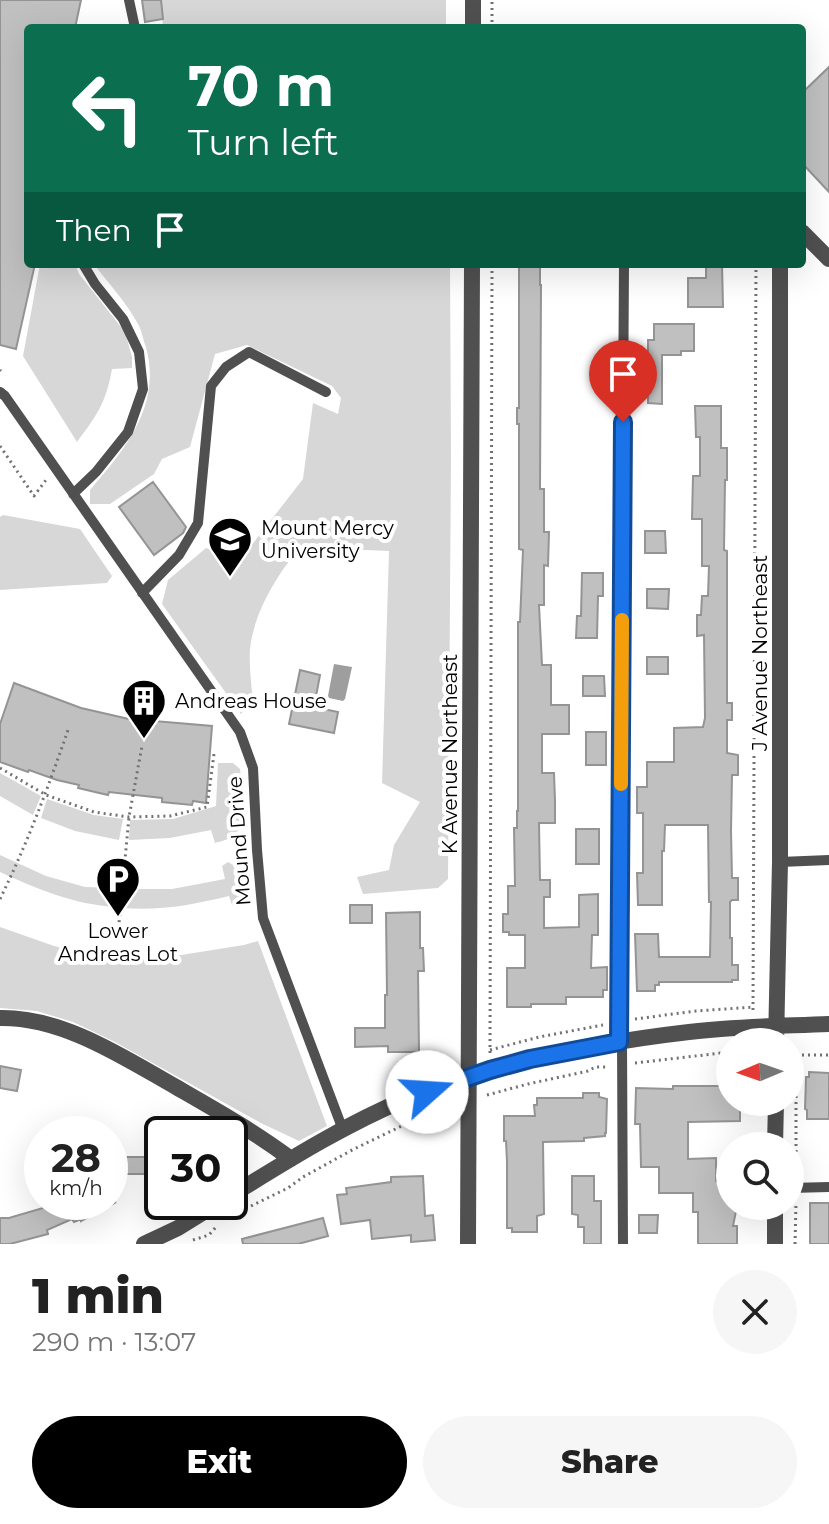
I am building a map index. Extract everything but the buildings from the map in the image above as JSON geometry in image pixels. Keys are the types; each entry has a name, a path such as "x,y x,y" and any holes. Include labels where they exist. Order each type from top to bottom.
{"street":[{"path":"473,0 473,24"},
{"path":"806,236 829,259"},
{"name":"K Avenue Northeast","path":"468,1244 472,268"},
{"name":"J Avenue Northeast","path":"776,1028 780,862 780,268"},
{"path":"0,1018 51,1025 89,1041 255,1132 291,1159"},
{"path":"804,1029 829,1024"},
{"path":"248,1185 343,1130 406,1099 468,1078 530,1059 621,1042 691,1031 716,1032"},
{"path":"144,1244 191,1220"},
{"path":"775,1220 775,1244"}],"lane":[{"path":"129,0 134,24"},
{"path":"73,494 96,472 128,432 143,389 139,352 134,341 123,319 85,268"},
{"path":"623,1244 624,268"},
{"path":"142,593 179,555 198,523 211,386 226,367 249,352 326,392"},
{"name":"Mound Drive","path":"0,392 240,732 253,768 263,918 343,1130"},
{"path":"780,862 829,860"},
{"path":"804,1188 829,1187"}],"path":[{"path":"492,0 492,24"},
{"path":"490,1053 492,268"},
{"path":"753,1014 756,268"},
{"path":"0,446 34,496 47,478"},
{"path":"0,899 27,844 68,730"},
{"path":"118,934 129,817 142,746"},
{"path":"0,768 46,795 94,812 129,817 170,816 207,807 214,754"},
{"path":"480,1097 595,1067 716,1053"},
{"path":"804,1056 829,1055"},
{"path":"248,1208 363,1144 451,1107"},
{"path":"186,1244 209,1235 225,1220"},
{"path":"794,1220 795,1244"}],"shaded area":[{"path":"161,0 446,0 446,24 163,24"},
{"path":"39,268 77,268 125,332 132,368 112,369 100,408 77,442 23,356"},
{"path":"97,268 450,268 448,879 438,888 363,894 357,877 389,870 394,845 420,802 382,783 389,551 300,547 275,582 256,621 250,649 253,700 241,714 162,604 168,580 206,548 240,560 303,479 313,403 338,414 341,398 332,386 247,345 215,354 190,447 162,459 154,474 110,504 90,504 90,490 116,459 137,425 149,388 150,368 146,347 138,324"},
{"path":"3,515 80,529 112,576 107,583 0,590 0,517"},
{"path":"334,664 352,667 343,701 328,696"},
{"path":"218,763 233,763 240,769 244,814 239,830 233,836 215,843 211,830 170,838 129,840 130,820 173,819 216,806"},
{"path":"0,773 41,796 33,815 0,796"},
{"path":"47,799 94,815 123,819 119,840 75,831 41,818"},
{"path":"0,855 46,876 85,887 118,888 114,907 56,895 0,872"},
{"path":"228,862 244,871 247,881 247,896 238,908 232,905 229,896 150,909 122,908 125,889 172,889 225,879 222,866"},
{"path":"0,927 54,946 99,956 156,959 258,941 327,1126 299,1141 73,1022 37,1011 0,1008"}],"slow traffic":[{"path":"621,784 622,620"}],"place":[{"name":"Mount Mercy University","path":"230,578"},
{"name":"Andreas House","path":"144,740"},
{"name":"Lower Andreas Lot","path":"118,918"}],"route":[{"path":"427,1092 530,1059 619,1042 623,422"}]}
